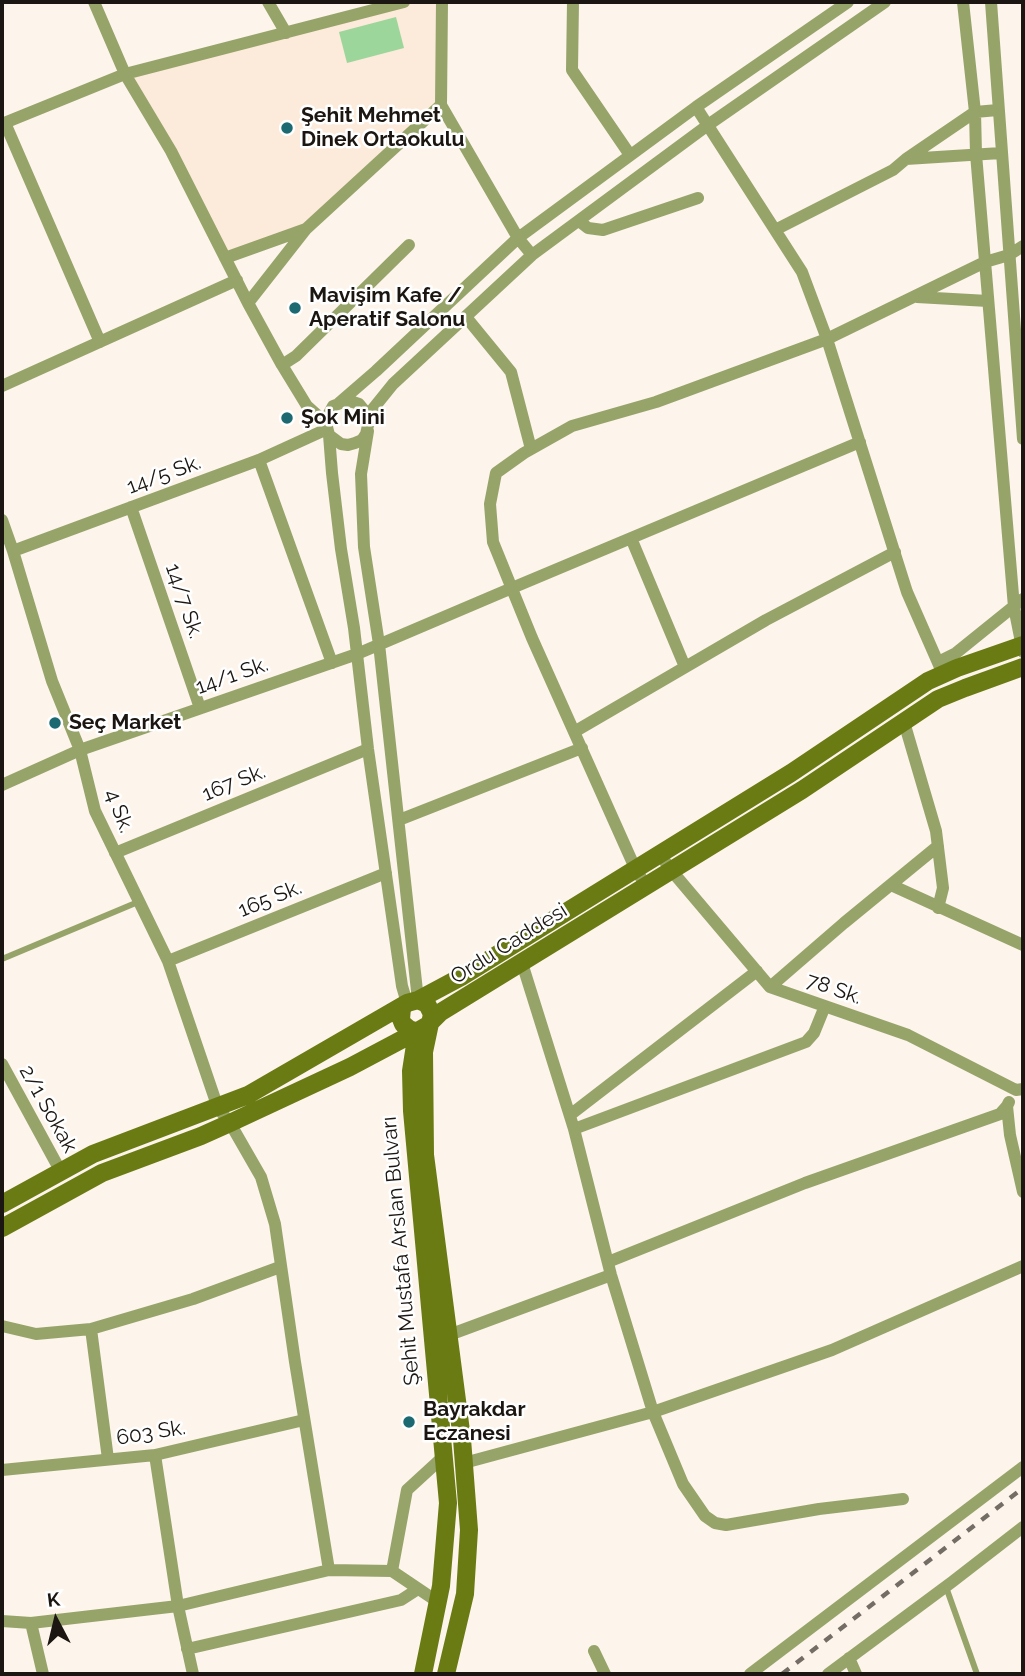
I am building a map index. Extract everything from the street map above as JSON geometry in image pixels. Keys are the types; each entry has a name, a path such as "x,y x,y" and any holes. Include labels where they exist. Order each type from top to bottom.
{"main road":[{"name":"Ordu Caddesi","path":"2,1204 93,1154 248,1095 412,1001 432,994 461,977 791,773 928,681 941,668 1022,648"},
{"name":"Ordu Caddesi","path":"2,1228 102,1173 201,1136 350,1067 426,1025 522,962 802,790 938,699 1023,667"},
{"path":"412,1001 427,1004 430,1009 426,1025 409,1029 401,1019 402,1008 412,1001"},
{"name":"Şehit Mustafa Arslan Bulvarı","path":"426,1025 425,1155 449,1335 469,1530 465,1594 446,1674"},
{"name":"Şehit Mustafa Arslan Bulvarı","path":"423,1674 441,1586 448,1503 412,1111 411,1071 426,1025"},
{"path":"61,1172 71,1189"}],"street":[{"path":"94,2 125,74 171,151 282,365 307,406 341,444 348,445 362,440 369,421 393,384 532,255 708,125 885,2"},
{"path":"268,2 285,33"},
{"path":"100,342 3,123 125,74 404,2"},
{"path":"442,2 441,105 518,238 532,255"},
{"path":"573,2 572,70 630,155"},
{"path":"412,1001 402,986 368,749 332,473 327,429 329,411 376,371 518,238 696,107 848,2"},
{"path":"963,2 975,112 988,301 1022,648"},
{"path":"990,2 1023,439"},
{"path":"248,303 306,229 441,105"},
{"path":"696,107 802,272 827,340 907,592 941,668 1018,603"},
{"path":"775,230 893,170 975,112 998,110"},
{"path":"906,159 1001,153"},
{"path":"579,221 593,230 603,230 698,198"},
{"path":"225,258 306,229"},
{"path":"282,365 296,356 409,245"},
{"path":"646,886 635,868 574,732 493,542 490,503 496,473 572,426 656,402 827,340 1023,246"},
{"path":"2,386 237,280"},
{"path":"913,297 988,301"},
{"path":"467,317 511,372 531,449"},
{"path":"339,403 359,404 369,421 361,474 364,547 379,644 399,820 412,1001"},
{"name":"14/5 Sk.","path":"13,551 260,460 327,429"},
{"name":"14/1 Sk.","path":"2,785 80,750 357,654 860,442"},
{"path":"260,460 332,663"},
{"name":"14/7 Sk.","path":"131,507 200,708"},
{"name":"4 Sk.","path":"2,520 52,681 80,750 95,811 168,961 218,1108 230,1123 261,1177 275,1224 329,1570"},
{"path":"631,538 685,667"},
{"path":"574,732 766,621 895,552"},
{"path":"904,722 936,831 943,888 939,908"},
{"path":"399,820 582,748"},
{"name":"167 Sk.","path":"115,853 368,749"},
{"path":"659,853 770,987 938,846"},
{"name":"165 Sk.","path":"168,961 386,873"},
{"path":"891,885 1023,945"},
{"path":"522,962 570,1115 610,1268 653,1412 683,1484 705,1516 715,1523 726,1525 819,1509 903,1499"},
{"path":"570,1115 757,971"},
{"name":"78 Sk.","path":"770,987 908,1035 1020,1089"},
{"path":"574,1129 806,1042 814,1033 825,1006"},
{"name":"2/1 Sokak","path":"2,1064 61,1172"},
{"path":"449,1335 806,1183 1000,1114 1020,1089"},
{"path":"1007,1106 1010,1135 1023,1192"},
{"path":"464,1463 653,1412 832,1350 1023,1266"},
{"path":"2,1326 36,1334 91,1329 192,1299 280,1267"},
{"path":"91,1329 108,1459"},
{"name":"603 Sk.","path":"2,1470 155,1455 304,1420"},
{"path":"155,1455 178,1606 193,1674"},
{"path":"392,1571 407,1490 443,1457"},
{"path":"750,1674 1023,1467"},
{"path":"828,1674 1023,1527"},
{"path":"2,1621 31,1623 178,1606 329,1570 392,1571 438,1602"},
{"path":"187,1649 401,1600 418,1589"},
{"path":"31,1623 43,1674"},
{"path":"594,1651 605,1674"},
{"path":"849,1658 856,1674"}],"lane":[{"path":"2,959 138,902"},
{"path":"946,1587 977,1674"}],"shaded area":[{"name":"Şehit Mehmet Dinek Ortaokulu","path":"399,2 442,2 441,105 305,229 225,258 125,74"}],"green space":[{"path":"396,17 404,48 347,63 339,32"}],"railway":[{"path":"782,1674 1023,1488"}],"place":[{"name":"Şehit Mehmet Dinek Ortaokulu","path":"287,128"},
{"name":"Mavişim Kafe / Aperatif Salonu","path":"295,308"},
{"name":"Şok Mini","path":"287,418"},
{"name":"Seç Market","path":"55,723"},
{"name":"Bayrakdar Eczanesi","path":"409,1422"}]}
